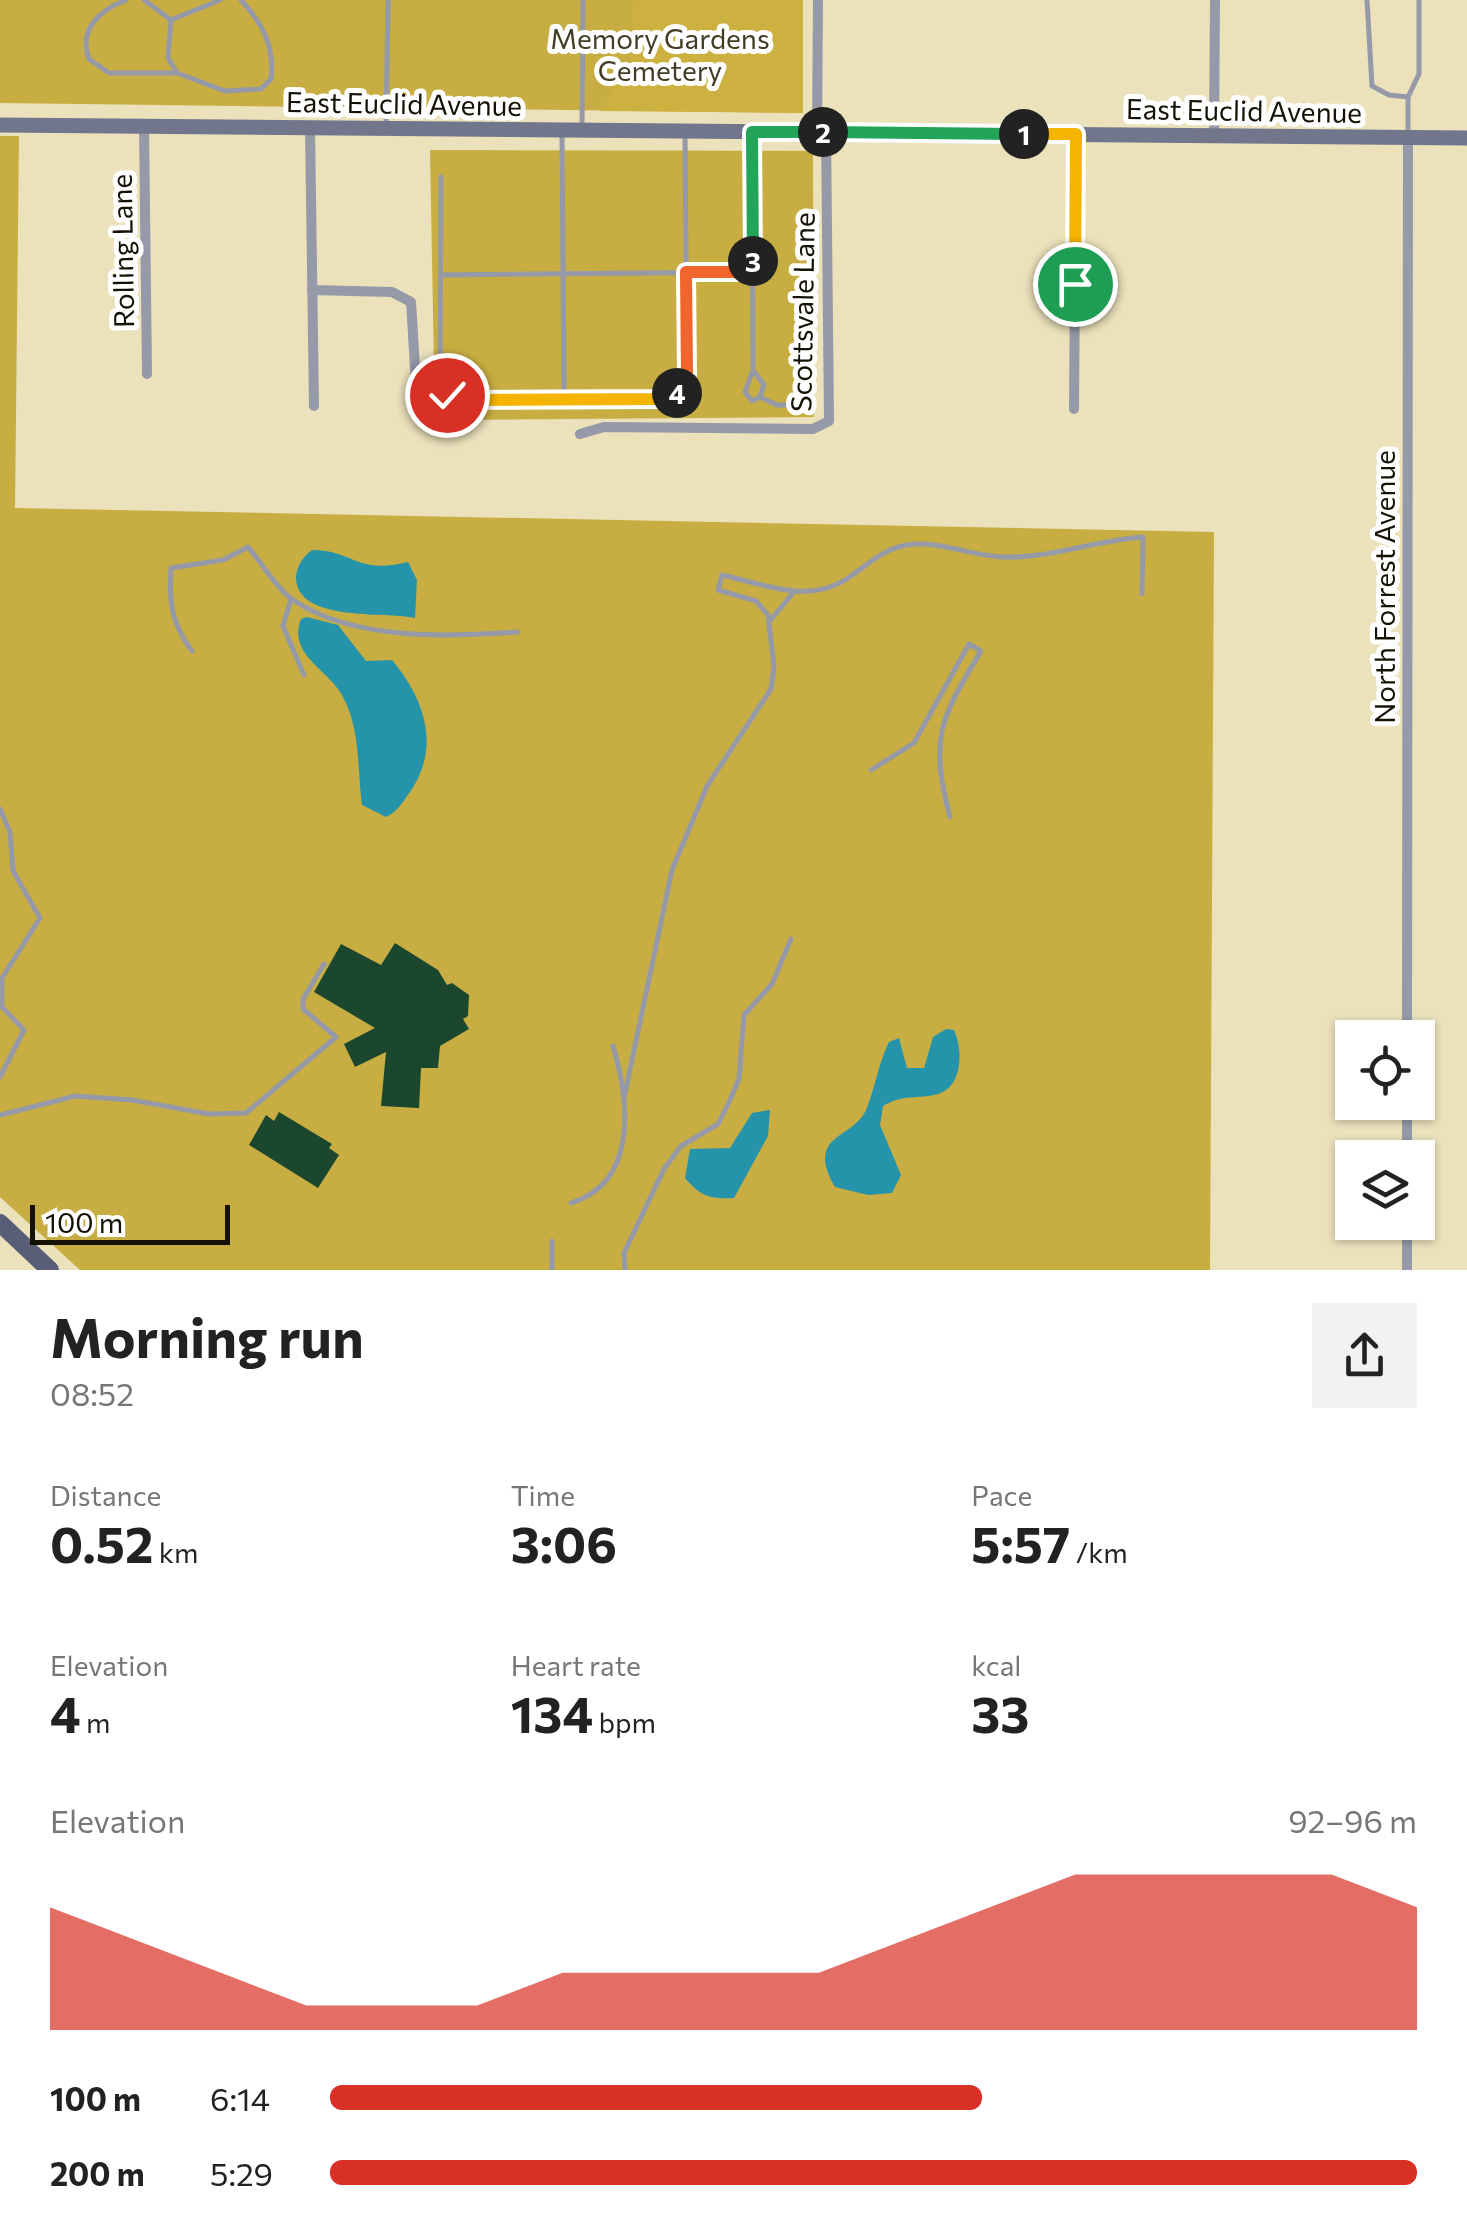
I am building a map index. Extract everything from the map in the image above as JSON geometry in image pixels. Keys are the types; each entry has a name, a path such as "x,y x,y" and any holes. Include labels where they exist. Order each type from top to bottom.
{"main road":[{"name":"East Euclid Avenue","path":"0,125 1467,138"},
{"path":"0,1224 50,1270"}],"street":[{"path":"818,0 822,132"},
{"path":"1214,136 1215,0"},
{"name":"Rolling Lane","path":"144,126 146,374"},
{"path":"310,127 314,406"},
{"name":"Scottsvale Lane","path":"580,434 604,427 812,429 829,421 822,132"},
{"path":"1074,408 1076,134"},
{"name":"North Forrest Avenue","path":"1407,1020 1408,137"},
{"path":"312,290 392,292 410,302 417,400"},
{"path":"1407,1240 1407,1270"}],"lane":[{"path":"126,0 106,8 92,24 86,42 89,59 109,74 176,74 225,92 252,92 270,84 272,70 264,30 241,0"},
{"path":"144,0 171,20"},
{"path":"171,20 220,0"},
{"path":"386,128 388,0"},
{"path":"582,130 583,0"},
{"path":"1367,0 1372,86 1389,96 1408,97"},
{"path":"1408,137 1408,97 1419,74 1419,0"},
{"path":"171,20 168,58 176,74"},
{"path":"562,130 564,400"},
{"path":"440,177 440,384 447,395 462,400 664,399 677,392 687,374 686,131"},
{"path":"752,132 753,370 745,392 752,400 811,405"},
{"path":"440,274 753,272"},
{"path":"753,370 764,385 760,398"},
{"path":"572,1204 593,1197 610,1180 622,1149 624,1098 672,870 707,786 771,688 774,666 769,622 756,601 718,590 722,575 793,593 836,584 886,550 908,545 931,544 1007,557 1143,538 1142,594"},
{"path":"192,651 176,630 169,606 171,568 224,560 248,546 291,599 348,623 400,630 518,632"},
{"path":"769,622 793,593"},
{"path":"291,599 283,626 304,675"},
{"path":"871,770 914,743 969,644 981,651 940,724 938,771 950,817"},
{"path":"0,809 10,832 13,870 40,918 2,978 2,1007 24,1030 0,1077"},
{"path":"625,1270 624,1253 664,1169 681,1146 718,1124 730,1102 739,1079 744,1015 772,984 791,939"},
{"path":"1,1113 75,1096 132,1100 209,1114 246,1113 336,1037 303,1009 304,998 324,964"},
{"path":"613,1046 624,1098"},
{"path":"552,1241 552,1270"}],"green space":[{"name":"Memory Gardens Cemetery","path":"0,0 803,0 803,113 0,103"},
{"path":"633,0 803,0 803,113 600,111 630,60"},
{"path":"0,136 19,136 15,508 1214,532 1210,1270 80,1270 0,1197"},
{"path":"430,150 813,151 814,417 435,420"}],"water":[{"path":"312,550 376,566 408,562 417,580 415,618 344,612 310,602 300,592 296,577 301,562"},
{"path":"301,619 338,625 366,661 392,660 420,705 427,738 421,772 400,805 386,817 362,805 353,723 337,687 304,652 298,632"},
{"path":"946,1029 954,1030 959,1047 959,1066 952,1084 938,1094 904,1098 883,1106 880,1125 901,1175 892,1193 868,1195 835,1187 827,1170 828,1147 866,1110 889,1042 899,1038 907,1068 924,1068 933,1037"},
{"path":"770,1110 768,1136 734,1198 706,1196 685,1178 690,1149 730,1148 752,1113"}],"building":[{"path":"395,943 438,970 447,985 452,983 469,995 468,1016 463,1019 469,1029 440,1046 438,1068 421,1068 419,1108 381,1106 386,1052 355,1067 344,1044 375,1028 314,992 341,944 381,965"},
{"path":"279,1112 332,1144 329,1148 339,1155 318,1188 249,1145 266,1115 274,1121"}],"route":[{"path":"447,395 462,400 664,399 682,388 687,374 686,272 753,272 752,132 1076,134 1075,284"}]}
